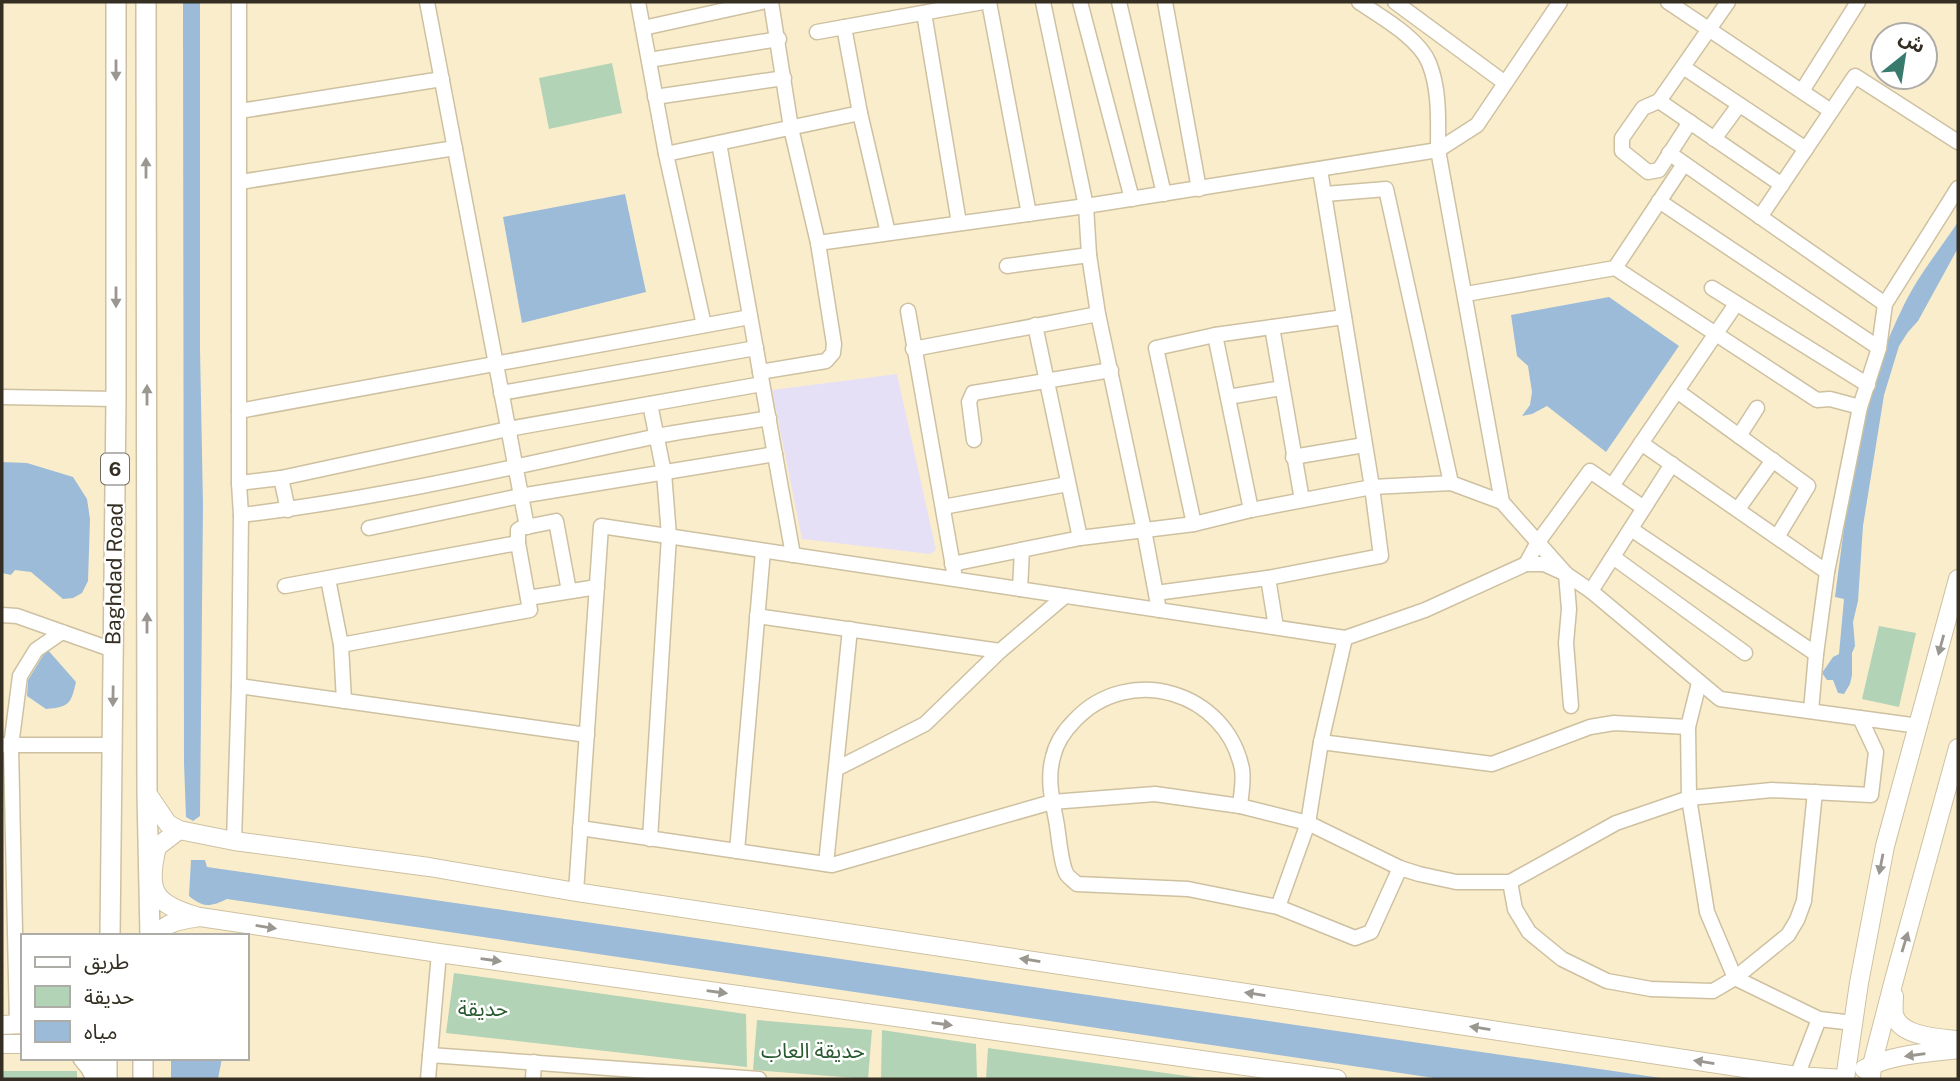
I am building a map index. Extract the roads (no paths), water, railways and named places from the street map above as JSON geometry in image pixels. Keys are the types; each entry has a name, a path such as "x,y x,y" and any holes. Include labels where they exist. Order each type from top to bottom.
{"highway":[{"name":"Baghdad Road","path":"110,934 116,399 116,2"},
{"name":"Baghdad Road","path":"146,2 147,793 150,934"},
{"path":"85,1060 96,1079"},
{"path":"107,1060 107,1079"},
{"path":"143,1060 143,1079"}],"main road":[{"path":"1845,1079 1885,846 1958,579"},
{"path":"1872,1072 1894,980 1958,748"},
{"path":"147,793 168,824 178,830 234,841 429,867 576,892 1797,1076 1845,1079 1872,1072 1907,1055 1958,1049"},
{"path":"178,830 157,847 153,878 156,894 160,901 173,909 200,917 1337,1079"},
{"path":"157,934 161,928 171,923 200,917"},
{"path":"1894,980 1894,1015 1900,1025 1938,1038 1958,1040"},
{"path":"2,1044 21,1044"}],"street":[{"path":"234,841 241,515 239,2"},
{"path":"427,2 527,527"},
{"path":"638,2 666,155 704,325"},
{"path":"643,28 762,2"},
{"path":"239,484 281,478 508,429 650,404 826,361 833,353 834,344 818,243 791,128 779,39 771,2"},
{"path":"817,32 924,13 952,4 983,2"},
{"path":"989,2 1029,214"},
{"path":"1043,2 1086,206 1089,255 1098,313 1159,610"},
{"path":"1080,2 1132,199"},
{"path":"1119,2 1164,194"},
{"path":"1165,2 1199,189"},
{"path":"1359,2 1408,36 1428,62 1438,108 1438,150 1502,502"},
{"path":"1395,2 1505,83"},
{"path":"818,243 1086,206 1438,150 1477,125 1560,2"},
{"path":"1668,2 1831,111"},
{"path":"1690,122 1659,170 1648,172 1622,151 1622,138 1643,108 1659,102 1728,2"},
{"path":"1802,91 1858,2"},
{"path":"924,13 959,223"},
{"path":"844,27 860,113 888,233"},
{"path":"649,60 779,39"},
{"path":"1683,67 1805,149"},
{"path":"1760,217 1855,76 1958,142"},
{"path":"655,97 784,78"},
{"path":"240,111 442,79"},
{"path":"1659,102 1782,185"},
{"path":"1714,139 1739,105"},
{"path":"666,155 860,113"},
{"path":"719,143 793,555"},
{"path":"240,183 455,148"},
{"path":"1669,153 1885,304"},
{"path":"1615,268 1684,164"},
{"path":"1156,593 1268,578 1381,556 1320,170"},
{"path":"1811,711 1827,572 1860,407 1879,348 1885,304 1958,188"},
{"path":"1325,194 1386,189 1451,483"},
{"path":"1659,201 1879,348"},
{"path":"1007,266 1089,255"},
{"path":"1466,294 1615,268 1817,400 1830,399 1860,407"},
{"path":"1712,288 1868,385"},
{"path":"1612,486 1736,303"},
{"path":"908,311 955,579"},
{"path":"913,349 1098,313"},
{"path":"239,411 750,317"},
{"path":"1194,524 1156,348 1215,335 1344,317"},
{"path":"1035,325 1080,538"},
{"path":"1272,327 1302,500"},
{"path":"1215,335 1251,510"},
{"path":"501,393 756,348"},
{"path":"974,440 969,402 974,393 1111,370"},
{"path":"1228,397 1282,387"},
{"path":"1677,391 1808,486 1777,537"},
{"path":"2,397 116,399"},
{"path":"650,404 664,472 669,537 650,839"},
{"path":"1738,436 1757,408"},
{"path":"241,515 288,510 514,468 656,437 769,418"},
{"path":"1642,443 1827,572"},
{"path":"1293,457 1364,444"},
{"path":"369,528 520,496 775,454"},
{"path":"1738,509 1773,460"},
{"path":"1591,592 1672,464"},
{"path":"1526,564 1538,542 1590,471 1644,508"},
{"path":"281,478 288,510"},
{"path":"953,564 1080,538 1194,524 1251,510 1372,487 1451,483 1502,502 1566,574 1720,699 1919,726"},
{"path":"943,507 1068,484"},
{"path":"341,645 530,610 518,543 518,530 527,527 556,521 569,592"},
{"path":"576,892 601,526 1345,638 1425,610 1526,564 1544,565 1566,574"},
{"path":"1631,529 1816,653"},
{"path":"285,586 518,543"},
{"path":"1020,589 1022,550"},
{"path":"737,851 763,551"},
{"path":"1613,557 1745,653"},
{"path":"1566,574 1569,609 1566,643 1571,706"},
{"path":"1268,578 1276,627"},
{"path":"328,579 341,645 344,701"},
{"path":"528,598 597,587"},
{"path":"836,769 925,724 1000,651 1065,596"},
{"path":"2,614 17,616 113,650"},
{"path":"758,616 1000,651"},
{"path":"827,864 850,629"},
{"path":"14,1024 6,746 20,676 36,650 62,632"},
{"path":"1278,907 1308,823 1321,742 1345,638"},
{"path":"1699,683 1688,727 1689,799 1707,912 1735,978 1819,1019 1853,1023"},
{"path":"239,686 587,736"},
{"path":"1240,806 1243,772 1239,757 1226,732 1200,706 1175,695 1136,689 1110,696 1083,712 1071,724 1053,756 1050,785 1052,802 1066,874 1077,884 1188,889 1278,907 1354,938 1371,932 1400,868"},
{"path":"580,828 832,865 1052,802 1155,794 1240,806 1308,823 1400,868 1456,882 1510,882 1616,823 1689,799 1772,790 1871,794 1876,752 1860,718"},
{"path":"1321,742 1492,764 1590,727 1614,723 1688,727"},
{"path":"6,746 112,745"},
{"path":"1510,882 1515,909 1529,932 1562,959 1607,981 1651,989 1713,991 1735,978 1788,935 1797,920 1804,901 1815,792"},
{"path":"428,1079 439,953"},
{"path":"1797,1076 1819,1019"},
{"path":"430,1055 759,1079"},
{"path":"533,1079 534,1062"}],"water":[{"path":"183,2 200,2 203,505 200,816 193,821 186,817 184,763"},
{"path":"625,194 646,292 522,323 503,217"},
{"path":"1958,222 1958,248 1918,321 1899,346 1884,395 1863,526 1858,601 1853,622 1855,646 1852,653 1852,675 1844,694 1838,693 1833,680 1827,680 1822,673 1833,657 1839,654 1844,599 1835,597 1850,486 1865,412 1875,376 1903,307"},
{"path":"1609,297 1679,346 1606,452 1547,406 1522,416 1530,405 1532,392 1528,366 1517,356 1511,315"},
{"path":"2,462 27,463 73,477 87,499 90,519 88,581 82,593 63,599 31,572 15,570 11,575 2,573"},
{"path":"47,649 76,682 68,703 46,709 27,696 28,680"},
{"path":"191,860 205,860 207,867 1668,1079 1441,1079 227,899 207,905 189,896"},
{"path":"171,1060 222,1060 218,1079 171,1079"}],"park label":[{"name":"حديقة","path":"483,1008"},
{"name":"حديقة العاب","path":"813,1050"}]}
